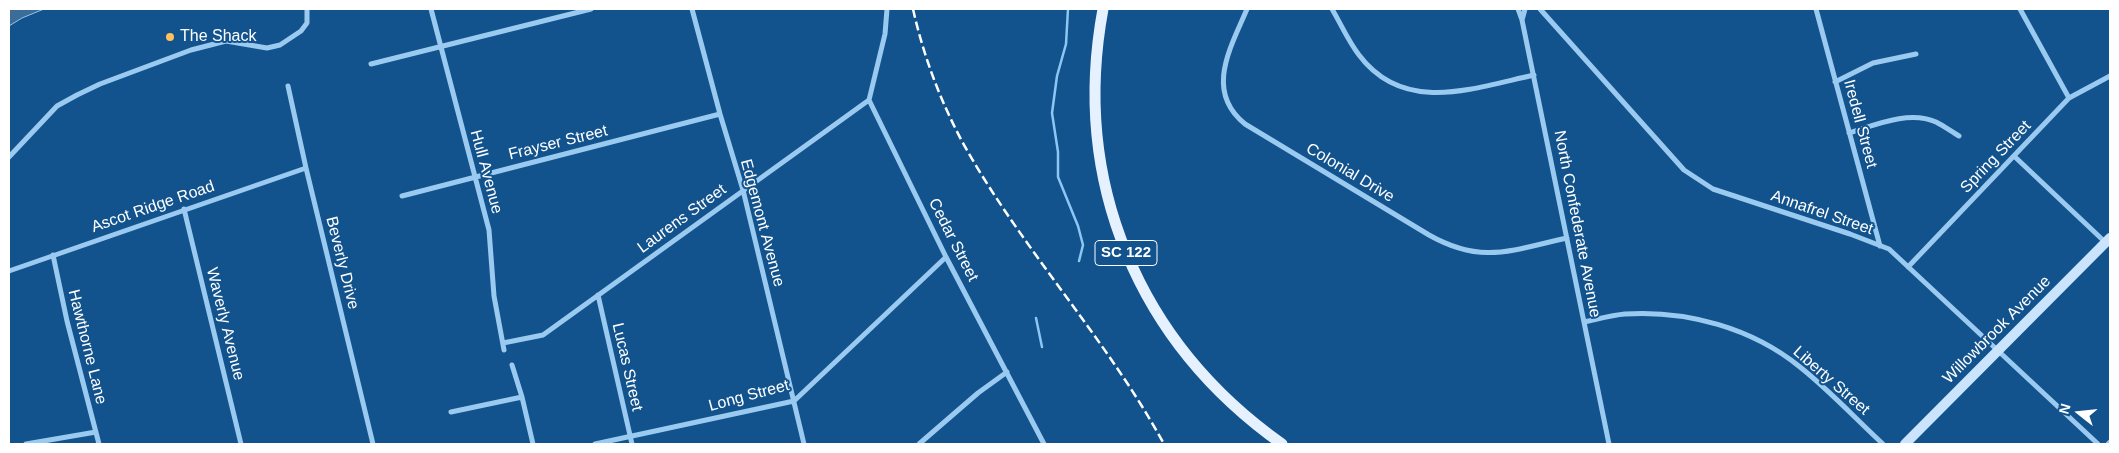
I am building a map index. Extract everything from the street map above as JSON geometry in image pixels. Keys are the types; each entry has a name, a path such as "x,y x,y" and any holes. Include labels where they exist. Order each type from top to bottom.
{"main road":[{"name":"SC 122","path":"1103,9 1095,63 1096,134 1104,188 1121,241 1145,291 1182,347 1211,382 1240,412 1282,444"}],"street":[{"path":"9,158 57,106 77,95 100,84 191,50 226,41 267,48 280,45 301,31 307,23 307,9"},
{"name":"Hull Avenue","path":"431,9 489,230 494,296 504,350"},
{"path":"371,64 591,9"},
{"name":"Edgemont Avenue","path":"692,9 742,190 804,444"},
{"path":"869,100 884,40 887,9"},
{"name":"Colonial Drive","path":"1247,9 1222,72 1224,94 1238,119 1244,124 1422,230 1458,249 1491,253 1567,238"},
{"path":"1332,9 1354,48 1367,64 1386,80 1409,89 1441,94 1534,75"},
{"path":"1518,9 1522,20"},
{"name":"North Confederate Avenue","path":"1525,9 1522,20 1609,444"},
{"name":"Annafrel Street","path":"1540,9 1684,170 1713,189 1850,234 1889,249 2098,444"},
{"name":"Iredell Street","path":"1816,9 1880,246"},
{"path":"2020,9 2069,98"},
{"path":"1835,82 1873,63 1916,54"},
{"name":"Spring Street","path":"1908,267 2069,98 2110,76"},
{"name":"Beverly Drive","path":"288,86 373,444"},
{"name":"Laurens Street","path":"503,343 543,334 869,100"},
{"name":"Cedar Street","path":"869,100 946,257 1044,444"},
{"name":"Frayser Street","path":"402,196 720,114"},
{"path":"1849,133 1892,120 1913,118 1934,122 1959,136"},
{"path":"2014,156 2108,240"},
{"name":"Ascot Ridge Road","path":"9,271 306,168"},
{"name":"Waverly Avenue","path":"184,209 241,444"},
{"name":"Willowbrook Avenue","path":"1905,444 2108,240"},
{"name":"Hawthorne Lane","path":"53,255 67,320 99,444"},
{"name":"Long Street","path":"595,444 794,401 946,257"},
{"name":"Lucas Street","path":"598,295 632,444"},
{"name":"Liberty Street","path":"1584,322 1625,314 1660,315 1709,321 1736,330 1778,352 1800,367 1883,444"},
{"path":"512,365 533,444"},
{"path":"919,444 952,414 1007,372"},
{"path":"451,412 522,397"},
{"path":"26,444 96,432"}],"water":[{"path":"9,9 44,9 22,18 9,26"}],"waterway":[{"path":"1068,9 1066,44 1057,76 1052,113 1058,152 1058,177 1078,226 1083,245 1079,261"},
{"path":"1036,318 1042,347"}],"railway":[{"path":"913,9 930,69 946,108 975,164 1021,235 1120,372 1164,444"}],"place":[{"name":"The Shack","path":"170,37"}]}
